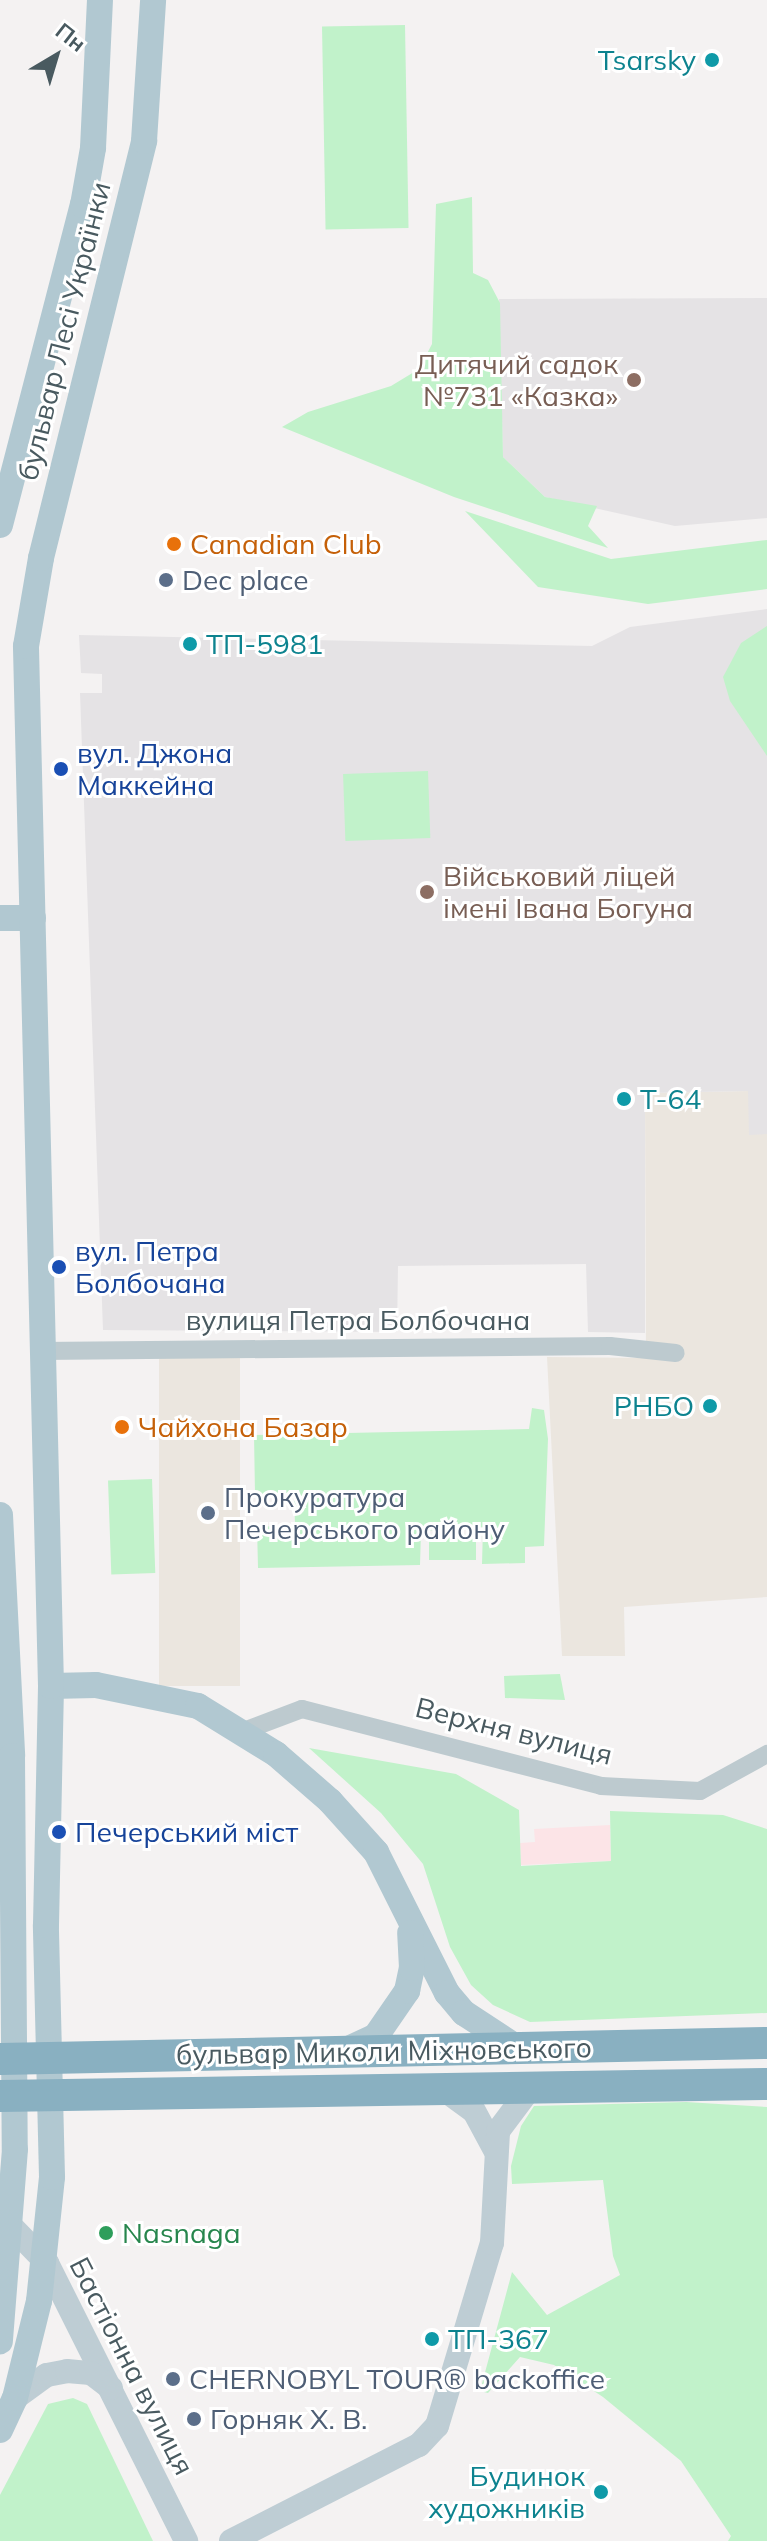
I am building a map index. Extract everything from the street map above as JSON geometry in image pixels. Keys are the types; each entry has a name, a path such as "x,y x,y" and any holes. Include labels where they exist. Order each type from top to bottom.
{"highway":[{"name":"бульвар Миколи Міхновського","path":"0,2059 767,2043"},
{"name":"бульвар Миколи Міхновського","path":"0,2096 767,2084"}],"main road":[{"name":"бульвар Лесі Українки","path":"0,525 83,205 98,92 100,0"},
{"name":"бульвар Лесі Українки","path":"47,2263 51,2144 46,1925 51,1686 40,1351 28,618 144,141 153,0"},
{"path":"0,918 33,918"},
{"path":"0,1515 11,1924 7,1985 13,2014 15,2149 7,2178 11,2226 0,2341"},
{"path":"51,1686 96,1685 156,1694 198,1706 244,1731 352,1823 382,1863 409,1925 447,1993 464,2013 519,2049"},
{"path":"11,1924 36,1933 46,1925"},
{"path":"341,2052 376,2036 407,1991 412,1968 409,1925"},
{"path":"0,2430 15,2398 47,2263"}],"street":[{"name":"вулиця Петра Болбочана","path":"40,1351 610,1346 676,1353"},
{"name":"Верхня вулиця","path":"244,1731 302,1709 601,1786 700,1791 767,1754"},
{"path":"231,2541 429,2438 455,2378 492,2243 495,2150 507,2114 531,2087"},
{"path":"442,2088 474,2111 495,2150"},
{"name":"Бастіонна вулиця","path":"11,2226 47,2263 186,2541"},
{"path":"15,2398 47,2375 67,2371 101,2378 115,2395"}],"shaded area":[{"name":"Дитячий садок №731 «Казка»","path":"767,298 767,518 675,526 545,497 503,457 499,299"},
{"name":"Військовий ліцей імені Івана Богуна","path":"767,609 767,1134 749,1135 748,1091 645,1093 645,1333 588,1332 586,1264 398,1266 397,1332 103,1330 80,693 102,693 102,674 81,673 79,635 592,646 630,627"},
{"path":"749,1091 749,1134 767,1134 767,1597 624,1607 625,1656 562,1656 547,1357 646,1358 645,1093"},
{"path":"159,1356 240,1356 240,1686 159,1686"},
{"path":"610,1825 611,1861 521,1865 520,1843 535,1842 534,1829"}],"green space":[{"path":"405,25 409,228 326,229 322,26"},
{"path":"472,197 473,273 488,280 500,303 503,457 545,497 597,506 588,526 608,548 454,497 282,427 308,412 391,386 419,369 432,344 436,204"},
{"path":"465,511 611,559 767,540 767,589 648,604 538,587"},
{"path":"767,626 767,756 730,701 723,677 741,643"},
{"path":"428,771 430,838 345,841 343,774"},
{"path":"532,1408 544,1410 548,1439 544,1546 525,1547 525,1563 482,1564 483,1527 421,1531 420,1565 258,1568 257,1527 295,1525 294,1493 255,1494 254,1435 529,1429"},
{"path":"152,1479 155,1573 111,1574 108,1481"},
{"path":"429,1534 476,1534 476,1560 429,1560"},
{"path":"560,1674 565,1700 505,1698 504,1676"},
{"path":"309,1748 456,1774 519,1810 521,1866 611,1861 610,1811 723,1815 767,1829 767,2013 530,2022 493,2005 471,1985 450,1947 423,1864 381,1813"},
{"path":"686,2102 767,2107 767,2541 728,2541 731,2536 681,2461 603,2397 554,2365 520,2357 488,2393 480,2391 512,2272 547,2315 620,2275 613,2256 603,2180 512,2184 511,2166 521,2126 534,2106"},
{"path":"73,2398 87,2404 153,2541 0,2541 0,2495 48,2404"}],"place":[{"name":"Tsarsky","path":"712,60"},
{"name":"Дитячий садок №731 «Казка»","path":"634,380"},
{"name":"Canadian Club","path":"174,544"},
{"name":"Dec place","path":"166,580"},
{"name":"ТП-5981","path":"190,644"},
{"name":"вул. Джона Маккейна","path":"61,769"},
{"name":"Військовий ліцей імені Івана Богуна","path":"427,892"},
{"name":"Т-64","path":"624,1099"},
{"name":"вул. Петра Болбочана","path":"59,1267"},
{"name":"РНБО","path":"710,1406"},
{"name":"Чайхона Базар","path":"122,1427"},
{"name":"Прокуратура Печерського району","path":"208,1513"},
{"name":"Печерський міст","path":"59,1832"},
{"name":"Nasnaga","path":"106,2233"},
{"name":"ТП-367","path":"432,2339"},
{"name":"CHERNOBYL TOUR® backoffice","path":"173,2379"},
{"name":"Горняк Х. В.","path":"194,2419"},
{"name":"Будинок художників","path":"601,2492"}]}
